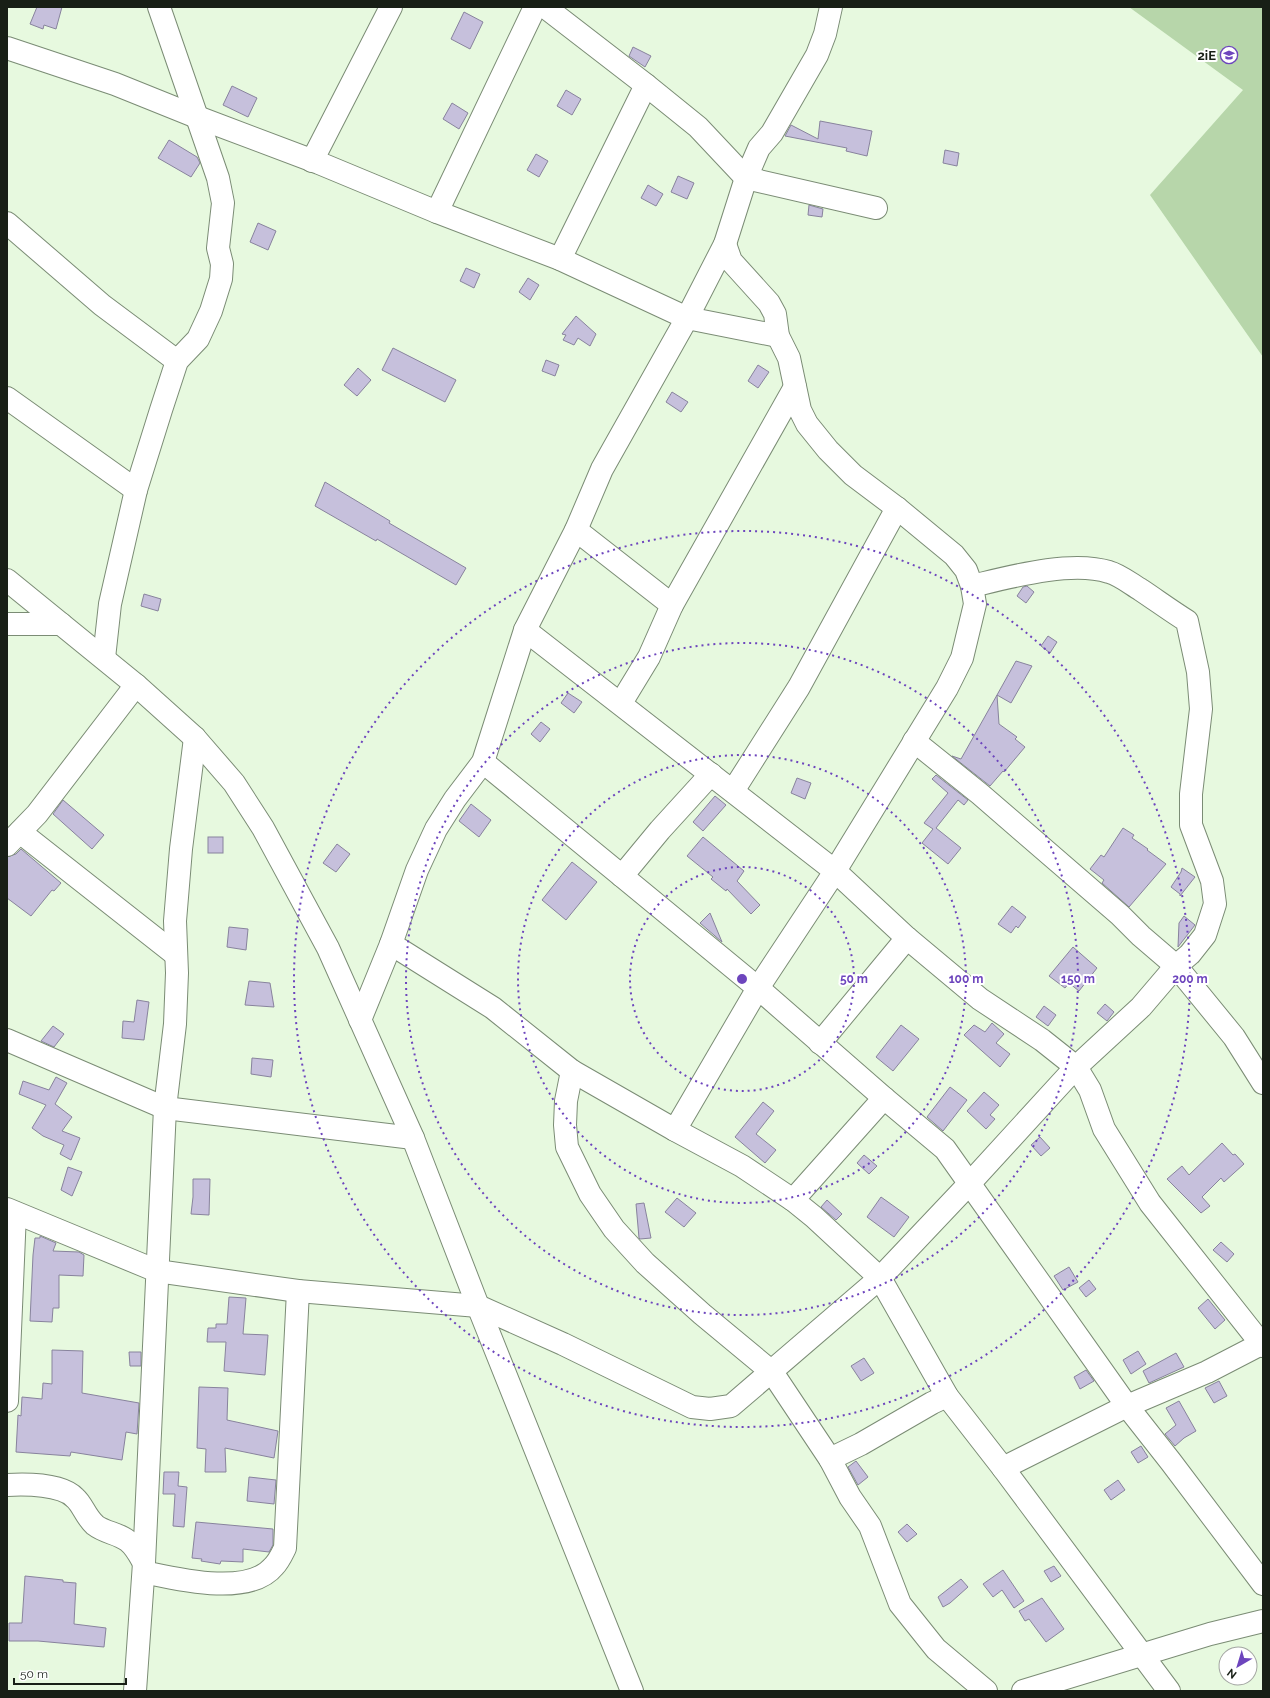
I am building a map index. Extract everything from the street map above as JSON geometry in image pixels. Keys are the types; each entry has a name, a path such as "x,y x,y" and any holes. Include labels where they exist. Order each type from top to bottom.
{"street":[{"path":"104,658 110,604 136,490 177,361 198,339 211,311 221,279 222,264 218,248 222,203 218,178 158,7"},
{"path":"312,161 391,7"},
{"path":"438,212 535,7"},
{"path":"545,7 646,84 698,127 746,178 876,208"},
{"path":"360,1020 391,944 417,870 436,829 455,799 483,762 525,630 576,530 602,469 688,318 725,244 746,178 759,148 772,133 817,55 825,34 831,7"},
{"path":"7,48 115,84 560,259 688,318 778,336"},
{"path":"560,259 646,84"},
{"path":"9,230 102,305 177,361"},
{"path":"675,1130 758,988 834,871 947,688 962,658 975,604 972,586 966,570 954,554 853,475 828,450 807,424 800,410 789,358 778,336 776,314 769,303 731,261 725,244"},
{"path":"621,704 649,657 672,605 796,387"},
{"path":"7,398 136,490"},
{"path":"733,791 799,687 897,508"},
{"path":"576,530 672,605"},
{"path":"7,1401 11,1211 157,1271 298,1291 478,1306 563,1344 692,1407 710,1409 731,1406 772,1372 880,1278 1076,1068 1140,1006 1176,966 1190,954 1205,935 1215,904 1212,881 1190,825 1191,794 1201,709 1198,672 1187,621 1129,582 1109,572 1086,568 1067,568 1004,578 972,586"},
{"path":"7,580 136,684 195,738 234,784 263,828 328,948 413,1138 478,1306 632,1691"},
{"path":"7,624 61,624"},
{"path":"525,630 834,871 907,938 980,999 1042,1040 1076,1068 1090,1090 1104,1129 1150,1203 1262,1344 1207,1372 1127,1406 1004,1468"},
{"path":"136,684 42,808 14,838 176,954"},
{"path":"135,1691 144,1568 165,1108 174,1024 177,973 175,921 180,856 195,738"},
{"path":"914,740 980,794 1120,915 1140,936 1176,966 1234,1037 1263,1083"},
{"path":"483,762 758,988 884,1098 945,1148 1127,1406 1263,1584"},
{"path":"622,876 660,830 711,774"},
{"path":"820,1043 907,938"},
{"path":"391,944 493,1008 572,1071 675,1130 742,1166 793,1200 814,1217 880,1278 947,1396 1004,1468 1169,1691"},
{"path":"7,1040 165,1108 413,1138"},
{"path":"572,1071 566,1101 565,1125 567,1147 590,1194 614,1229 645,1263 702,1314 772,1372 830,1458 850,1497 870,1526 900,1604 936,1649 986,1691"},
{"path":"793,1200 884,1098"},
{"path":"7,1485 37,1485 63,1490 70,1494 76,1498 85,1514 95,1525 103,1531 128,1540 144,1568 192,1582 225,1584 254,1580 274,1567 285,1548 298,1291"},
{"path":"830,1458 862,1444 932,1402 947,1396"},
{"path":"1023,1691 1210,1634 1263,1621"}],"green space":[{"path":"1129,7 1263,7 1263,357 1150,195 1243,90"}],"building":[{"path":"37,7 62,7 56,29 44,25 43,29 30,24"},
{"path":"464,12 483,22 470,49 451,39"},
{"path":"633,47 651,56 645,67 629,56"},
{"path":"232,86 257,98 248,117 223,105"},
{"path":"566,90 581,99 572,115 557,106"},
{"path":"452,103 468,113 459,129 443,119"},
{"path":"820,121 872,131 867,156 846,151 847,148 785,136 791,125 818,139"},
{"path":"169,140 197,157 200,163 191,177 158,158"},
{"path":"945,150 959,153 957,166 943,163"},
{"path":"536,154 548,161 539,177 527,170"},
{"path":"678,176 694,183 687,199 671,192"},
{"path":"648,185 663,194 656,206 641,198"},
{"path":"809,205 823,209 822,217 808,215"},
{"path":"258,223 276,231 268,250 250,242"},
{"path":"466,268 480,274 474,288 460,281"},
{"path":"528,278 539,285 530,300 519,292"},
{"path":"576,316 596,334 590,346 578,338 574,345 563,340 566,335 562,334"},
{"path":"393,348 456,380 445,402 382,370"},
{"path":"546,360 559,365 555,376 542,371"},
{"path":"758,365 769,372 758,388 748,381"},
{"path":"358,368 371,380 357,396 344,385"},
{"path":"672,392 688,402 681,412 666,402"},
{"path":"325,482 390,521 389,523 466,568 456,585 377,539 376,541 315,506"},
{"path":"1027,586 1034,592 1026,603 1017,596 1023,587"},
{"path":"144,594 161,599 158,611 141,606"},
{"path":"1048,636 1057,642 1050,653 1041,646"},
{"path":"1016,661 1032,666 1011,703 997,695"},
{"path":"568,693 582,702 574,713 561,703"},
{"path":"997,695 999,724 1017,737 1015,739 1025,747 990,786 952,756 961,759"},
{"path":"541,722 550,729 540,742 531,734"},
{"path":"936,775 968,800 964,805 958,800 936,828 961,848 948,864 922,843 933,829 924,823 948,793 932,779"},
{"path":"797,778 811,783 805,799 791,793"},
{"path":"715,796 726,805 703,831 693,822"},
{"path":"63,800 104,835 92,849 53,814"},
{"path":"471,804 491,820 479,837 459,821"},
{"path":"1123,828 1134,835 1132,838 1166,864 1129,907 1102,883 1104,880 1090,869 1101,855 1104,857"},
{"path":"208,837 223,837 223,853 208,853"},
{"path":"703,837 744,871 737,881 760,905 751,914 727,889 726,891 711,879 713,877 687,856"},
{"path":"337,844 350,854 336,872 323,863"},
{"path":"21,849 61,883 54,891 52,890 31,916 7,898 7,857 16,854"},
{"path":"572,862 597,882 566,920 542,900"},
{"path":"1182,868 1195,877 1180,896 1180,894 1171,887"},
{"path":"1012,906 1026,917 1018,928 1016,926 1011,933 998,924"},
{"path":"710,913 722,942 700,923"},
{"path":"1184,916 1195,925 1178,947 1179,923"},
{"path":"229,927 248,929 246,950 227,947"},
{"path":"1073,947 1097,968 1079,991 1069,983 1065,988 1049,976"},
{"path":"249,981 270,983 274,1007 245,1005"},
{"path":"137,1000 149,1002 144,1040 122,1038 123,1021 134,1022"},
{"path":"1105,1004 1114,1012 1107,1021 1097,1013"},
{"path":"1044,1006 1056,1015 1048,1026 1036,1017"},
{"path":"992,1023 1004,1034 996,1043 1010,1054 1000,1067 964,1035 974,1025 985,1032"},
{"path":"901,1025 919,1039 893,1071 876,1057"},
{"path":"53,1026 64,1034 54,1047 41,1041"},
{"path":"252,1058 273,1060 271,1077 251,1074"},
{"path":"56,1077 67,1083 55,1104 72,1117 62,1131 80,1138 71,1160 60,1154 64,1145 43,1136 32,1128 46,1105 19,1094 23,1081 49,1090"},
{"path":"950,1087 967,1100 943,1131 927,1117"},
{"path":"984,1092 999,1105 990,1115 995,1119 986,1129 967,1111"},
{"path":"763,1102 774,1111 756,1134 776,1150 765,1163 735,1137"},
{"path":"1040,1137 1050,1148 1041,1156 1031,1145"},
{"path":"1222,1143 1244,1164 1224,1182 1221,1178 1202,1197 1210,1206 1201,1213 1167,1179 1182,1166 1189,1175"},
{"path":"864,1155 877,1166 869,1174 857,1163"},
{"path":"68,1167 82,1172 72,1196 61,1190"},
{"path":"193,1179 210,1179 209,1215 191,1214"},
{"path":"881,1197 909,1217 894,1237 867,1217"},
{"path":"677,1198 696,1213 684,1227 665,1212"},
{"path":"827,1200 842,1214 836,1220 821,1207"},
{"path":"644,1203 651,1238 640,1239 636,1204"},
{"path":"40,1236 56,1243 53,1251 79,1252 84,1255 83,1276 59,1275 59,1308 53,1308 52,1322 30,1321 35,1238 40,1238"},
{"path":"1221,1242 1234,1254 1227,1262 1213,1250"},
{"path":"1069,1267 1078,1282 1063,1290 1054,1276"},
{"path":"1089,1280 1096,1289 1086,1297 1079,1288"},
{"path":"229,1297 246,1298 243,1334 268,1335 265,1375 224,1371 226,1342 207,1342 208,1328 216,1328 216,1324 227,1324"},
{"path":"1208,1299 1225,1320 1215,1329 1198,1308"},
{"path":"52,1350 83,1351 82,1393 139,1403 137,1434 126,1432 122,1460 71,1452 70,1456 16,1452 18,1415 21,1416 22,1397 42,1399 43,1383 52,1384"},
{"path":"1138,1351 1146,1364 1131,1374 1123,1360"},
{"path":"129,1352 141,1352 141,1366 130,1366"},
{"path":"1176,1353 1184,1367 1149,1383 1143,1371"},
{"path":"864,1358 874,1373 861,1381 851,1366"},
{"path":"1086,1370 1094,1381 1080,1389 1074,1377"},
{"path":"1219,1381 1227,1396 1214,1403 1205,1388"},
{"path":"199,1387 228,1388 227,1420 278,1431 274,1458 225,1448 226,1472 205,1472 206,1449 197,1448"},
{"path":"1179,1401 1196,1431 1184,1438 1175,1446 1165,1434 1176,1425 1166,1408"},
{"path":"1141,1446 1148,1457 1138,1463 1131,1452"},
{"path":"856,1461 868,1477 858,1485 848,1467"},
{"path":"164,1472 179,1472 178,1486 187,1487 184,1527 173,1526 175,1494 163,1494"},
{"path":"249,1477 276,1480 274,1504 247,1501"},
{"path":"1118,1480 1125,1490 1111,1500 1104,1490"},
{"path":"196,1522 273,1529 273,1545 269,1552 243,1549 243,1562 221,1561 220,1564 201,1561 202,1559 192,1558"},
{"path":"907,1524 917,1534 907,1542 898,1532"},
{"path":"1054,1566 1061,1576 1051,1582 1044,1571"},
{"path":"1003,1570 1024,1601 1014,1608 1002,1590 993,1597 983,1584"},
{"path":"25,1576 63,1580 63,1582 76,1583 74,1624 106,1628 104,1647 38,1641 9,1641 9,1623 22,1623"},
{"path":"961,1579 968,1587 950,1603 943,1607 938,1597"},
{"path":"1042,1598 1064,1629 1046,1642 1029,1619 1025,1621 1019,1611"}],"place":[{"name":"2iE","path":"1229,55"}]}
